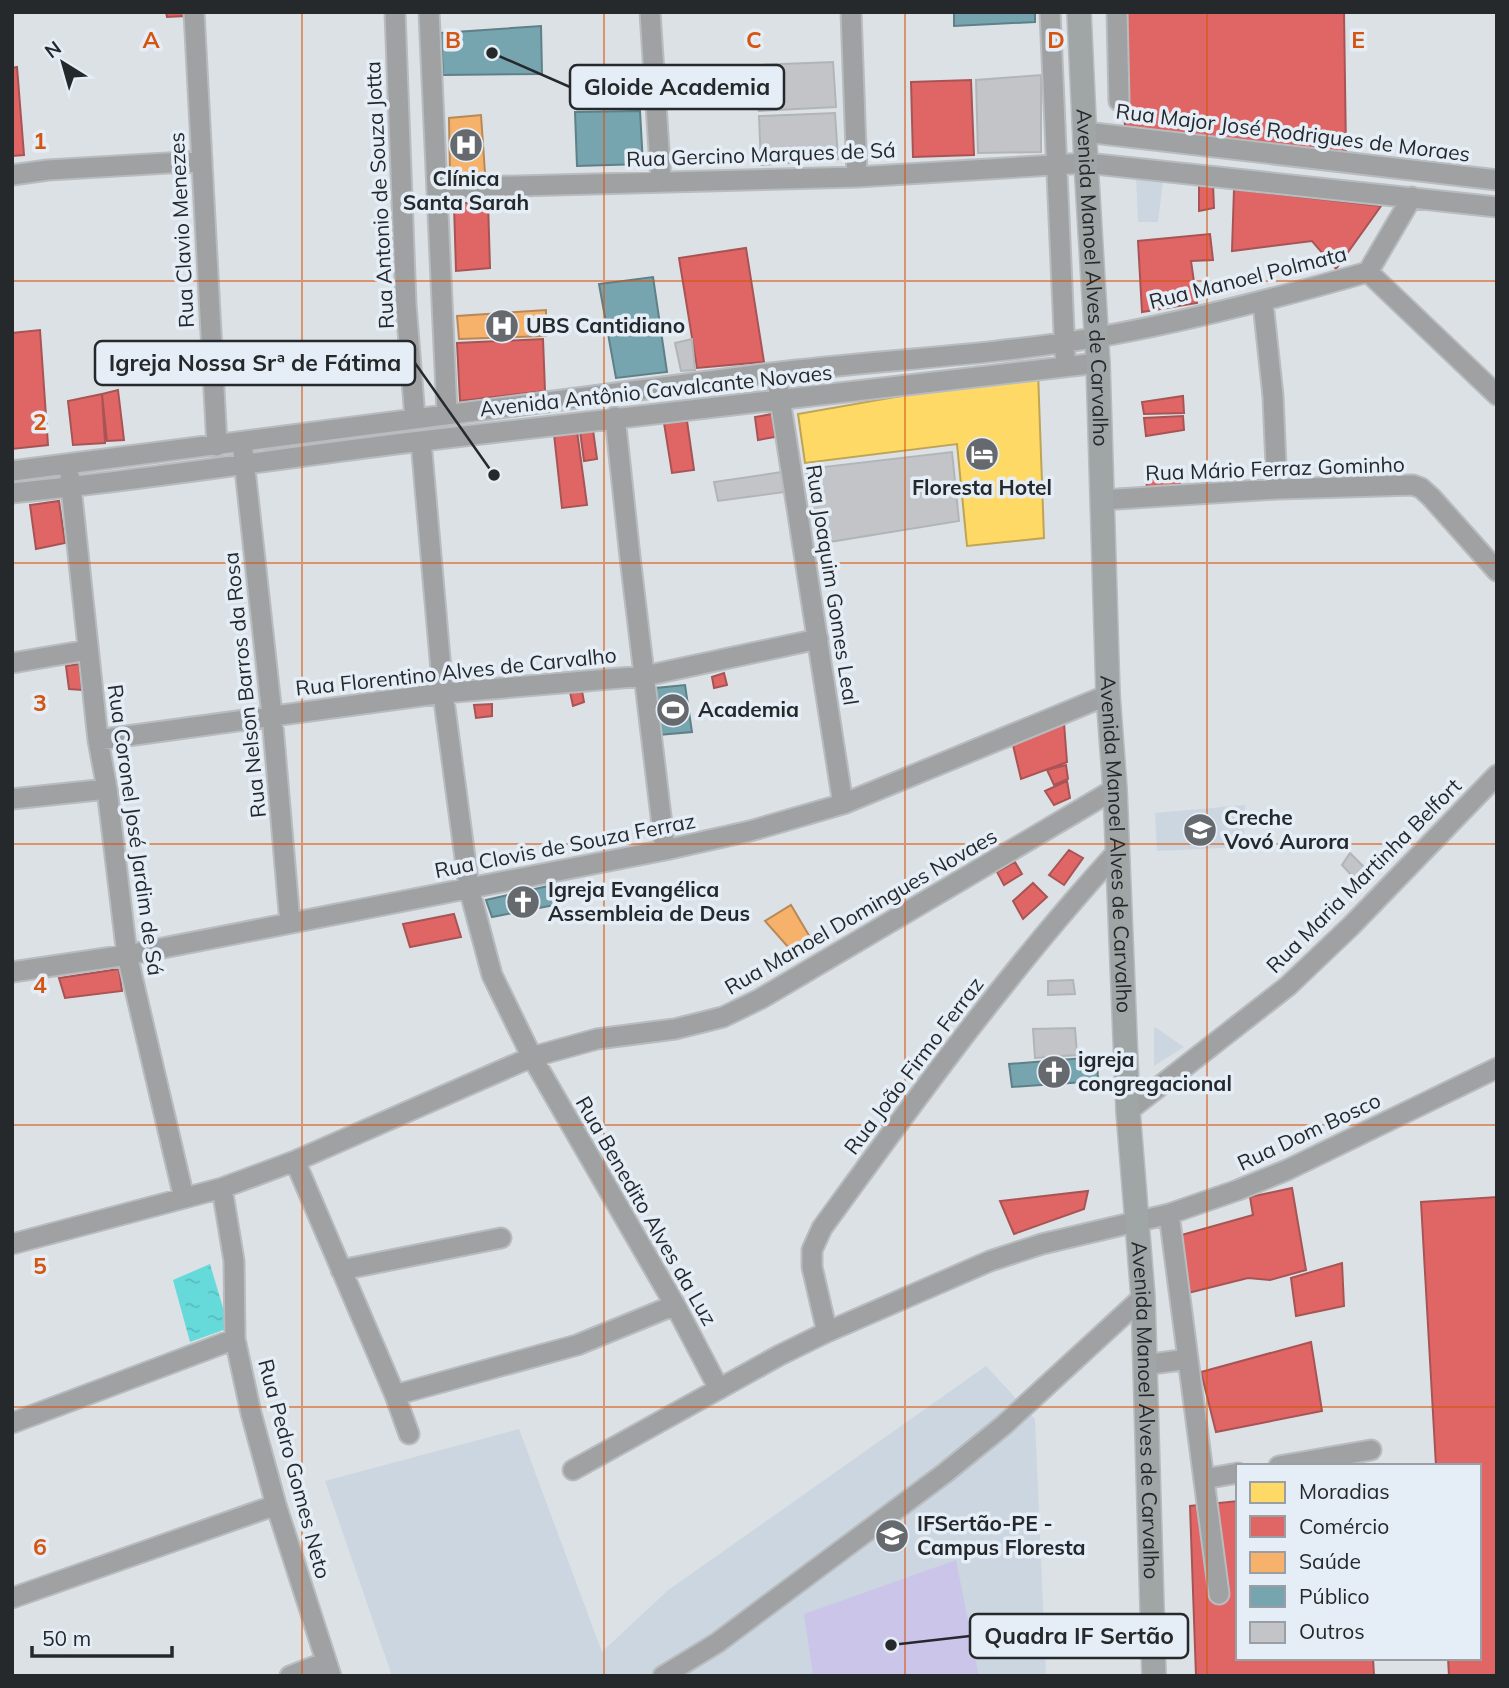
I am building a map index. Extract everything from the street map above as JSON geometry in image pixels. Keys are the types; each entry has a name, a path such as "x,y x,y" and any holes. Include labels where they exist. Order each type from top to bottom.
{"main road":[{"name":"Avenida Manoel Alves de Carvalho","path":"1079,12 1098,363 1108,695 1115,789 1128,1111 1143,1297 1154,1676"}],"street":[{"name":"Rua Clavio Menezes","path":"194,12 217,446"},
{"name":"Rua Antonio de Souza Jotta","path":"395,12 406,292 415,418"},
{"path":"429,12 447,413"},
{"path":"650,12 661,181"},
{"path":"851,12 857,177"},
{"name":"Avenida Manoel Alves de Carvalho","path":"1050,12 1066,366"},
{"path":"1117,12 1119,101"},
{"name":"Rua Major José Rodrigues de Moraes","path":"1085,132 1497,180"},
{"path":"12,175 48,170 201,161"},
{"path":"1355,191 1359,162"},
{"path":"1086,163 1497,207"},
{"name":"Rua Gercino Marques de Sá","path":"438,188 857,177 1086,163"},
{"name":"Rua Manoel Polmata","path":"12,471 241,443 447,413 1095,338 1263,303 1368,272 1412,197"},
{"path":"1368,272 1497,395"},
{"path":"1263,303 1273,396 1277,489"},
{"name":"Avenida Antônio Cavalcante Novaes","path":"12,493 71,488 245,463 665,411 1098,363"},
{"name":"Rua Joaquim Gomes Leal","path":"776,373 843,804"},
{"path":"665,387 665,411"},
{"path":"615,417 664,850"},
{"name":"Rua Benedito Alves da Luz","path":"421,441 443,693 469,888 492,975 533,1057 675,1305 719,1389"},
{"name":"Rua Nelson Barros da Rosa","path":"241,443 272,715 290,923"},
{"name":"Rua Coronel José Jardim de Sá","path":"70,463 98,740 107,789 127,955 184,1198"},
{"name":"Rua Mário Ferraz Gominho","path":"1102,500 1277,489 1413,485 1421,488 1497,571"},
{"name":"Rua Florentino Alves de Carvalho","path":"98,740 443,693 645,676 818,639"},
{"path":"12,663 88,650"},
{"name":"Rua Clovis de Souza Ferraz","path":"12,972 127,955 750,831 843,804 1108,695"},
{"name":"Rua Maria Martinha Belfort","path":"1128,1111 1288,986 1352,926 1495,781"},
{"path":"12,799 107,789"},
{"name":"Rua Manoel Domingues Novaes","path":"12,1244 222,1188 295,1161 533,1057 597,1039 675,1028 723,1017 760,999 1115,789"},
{"name":"Rua João Firmo Ferraz","path":"827,1332 812,1267 812,1250 822,1228 931,1078 1060,914 1116,853"},
{"name":"Rua Dom Bosco","path":"573,1470 827,1332 990,1262 1042,1244 1169,1214 1238,1190 1287,1170 1497,1068"},
{"path":"295,1161 395,1395 409,1434"},
{"name":"Rua Pedro Gomes Neto","path":"222,1188 234,1261 235,1339 251,1413 276,1505 329,1669"},
{"path":"1169,1214 1219,1594"},
{"path":"341,1270 501,1238"},
{"path":"663,1676 717,1643 945,1473 1004,1425 1143,1297"},
{"path":"395,1395 578,1345 675,1305"},
{"path":"12,1423 235,1339"},
{"path":"1144,1365 1188,1359"},
{"path":"1290,1464 1371,1450"},
{"path":"1204,1479 1236,1473"},
{"path":"12,1598 276,1505"},
{"path":"290,1676 329,1669"}],"shaded area":[{"path":"1136,177 1163,181 1158,222 1138,222"},
{"name":"Creche Vovó Aurora","path":"1245,805 1244,847 1157,851 1155,813"},
{"path":"1155,1027 1184,1047 1154,1066 1154,1029"},
{"name":"IFSertão-PE - Campus Floresta","path":"986,1366 1035,1419 1046,1676 392,1676 325,1481 519,1429 602,1652 667,1591"},
{"path":"956,1560 979,1676 813,1676 804,1614"}],"water":[{"path":"210,1264 229,1328 190,1342 173,1280"}],"building: Moradias":[{"name":"Floresta Hotel","path":"1038,372 1044,538 967,546 957,444 805,463 798,414"}],"building: Comércio":[{"path":"166,12 186,12 186,16 167,17"},
{"path":"1121,12 1344,12 1346,153 1125,127"},
{"path":"17,67 24,155 12,156 12,68"},
{"path":"971,80 974,155 913,157 911,82"},
{"path":"1199,183 1213,184 1214,208 1199,211"},
{"path":"1234,189 1381,206 1336,269 1312,241 1232,251"},
{"path":"488,201 490,268 456,271 454,204"},
{"path":"1210,234 1213,260 1191,261 1197,303 1142,312 1138,241"},
{"path":"746,248 764,362 697,368 679,258"},
{"path":"40,330 48,445 12,449 12,333"},
{"path":"543,339 545,391 460,401 457,343"},
{"path":"118,390 124,440 107,441 102,394"},
{"path":"102,394 105,443 73,445 68,401"},
{"path":"1183,396 1184,413 1144,414 1142,402"},
{"path":"772,414 775,437 758,440 755,417"},
{"path":"1183,416 1184,430 1146,436 1144,418"},
{"path":"687,421 694,470 672,473 664,423"},
{"path":"593,430 597,459 584,461 580,431"},
{"path":"577,431 587,505 562,508 554,434"},
{"path":"1179,471 1180,486 1147,489 1146,472"},
{"path":"59,501 65,543 36,549 30,505"},
{"path":"79,664 82,690 69,689 66,666"},
{"path":"724,673 727,685 714,688 712,677"},
{"path":"582,691 584,702 573,706 570,692"},
{"path":"492,704 492,716 476,718 474,705"},
{"path":"1064,723 1067,762 1021,779 1013,745"},
{"path":"1066,765 1068,779 1054,785 1047,770"},
{"path":"1067,781 1070,798 1054,805 1045,791"},
{"path":"1069,850 1083,858 1064,885 1049,875"},
{"path":"1015,862 1022,874 1004,885 997,872"},
{"path":"1033,883 1047,897 1023,919 1013,901"},
{"path":"454,914 461,937 410,947 403,924"},
{"path":"119,969 122,991 65,998 59,978"},
{"path":"1292,1188 1306,1270 1270,1280 1248,1278 1188,1293 1178,1236 1253,1215 1250,1197"},
{"path":"1088,1191 1084,1209 1014,1234 1000,1201"},
{"path":"1497,1197 1497,1676 1449,1676 1448,1660 1481,1660 1481,1464 1436,1464 1421,1202"},
{"path":"1342,1263 1344,1306 1296,1316 1291,1278"},
{"path":"1311,1342 1322,1411 1216,1432 1201,1372"},
{"path":"1236,1501 1236,1660 1373,1660 1374,1676 1196,1676 1190,1506"}],"building: Saúde":[{"name":"Clínica Santa Sarah","path":"481,115 485,173 450,174 449,118"},
{"name":"UBS Cantidiano","path":"546,310 546,336 459,339 457,316"},
{"path":"791,905 814,944 796,956 765,921"}],"building: Público":[{"path":"954,12 1035,12 1035,22 954,26"},
{"path":"541,26 542,74 443,75 441,33"},
{"path":"640,111 643,164 577,166 575,112"},
{"path":"653,277 667,372 616,378 599,284"},
{"name":"Academia","path":"685,685 692,732 659,735 656,688"},
{"name":"Igreja Evangélica Assembleia de Deus","path":"557,884 560,904 492,917 486,900"},
{"name":"igreja congregacional","path":"1097,1057 1098,1081 1012,1087 1009,1064"}],"building: Outros":[{"path":"833,62 836,107 759,111 755,65"},
{"path":"1041,75 1041,152 978,153 976,80"},
{"path":"835,113 838,159 761,165 759,116"},
{"path":"692,339 695,370 681,371 675,343"},
{"path":"952,452 959,521 817,544 806,469"},
{"path":"782,472 785,492 718,501 714,482"},
{"path":"1350,853 1372,875 1362,887 1342,865"},
{"path":"1073,980 1075,994 1048,995 1048,981"},
{"path":"1075,1028 1077,1055 1035,1058 1033,1029"}],"place":[{"name":"Gloide Academia","path":"492,53"},
{"name":"Clínica Santa Sarah","path":"466,145"},
{"name":"UBS Cantidiano","path":"502,326"},
{"name":"Floresta Hotel","path":"982,454"},
{"name":"Igreja Nossa Srª de Fátima","path":"494,475"},
{"name":"Academia","path":"673,710"},
{"name":"Creche Vovó Aurora","path":"1200,830"},
{"name":"Igreja Evangélica Assembleia de Deus","path":"523,902"},
{"name":"igreja congregacional","path":"1054,1072"},
{"name":"IFSertão-PE - Campus Floresta","path":"892,1536"},
{"name":"Quadra IF Sertão","path":"891,1645"}]}
